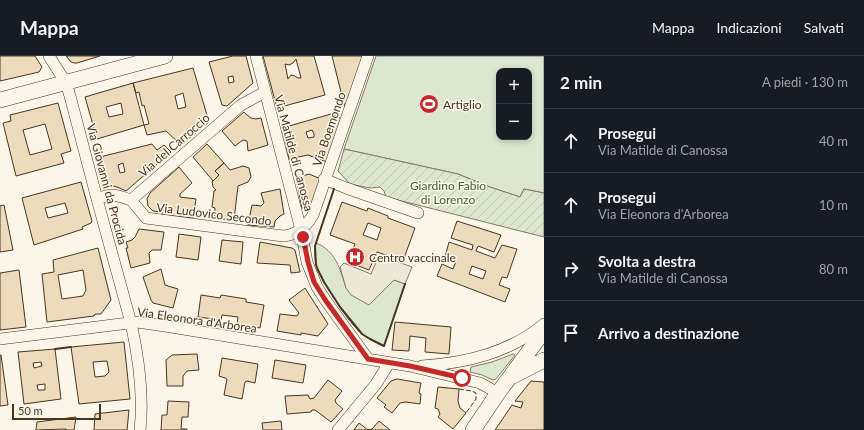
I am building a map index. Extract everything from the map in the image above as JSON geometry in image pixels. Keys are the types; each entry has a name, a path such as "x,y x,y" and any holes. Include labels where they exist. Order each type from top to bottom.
{"street":[{"name":"Via Giovanni da Procida","path":"49,56 66,82 131,323 140,368 142,394 140,430"},
{"path":"0,100 165,56"},
{"name":"Via Matilde di Canossa","path":"256,56 264,92 314,282 368,359"},
{"name":"Via Boemondo","path":"301,230 313,215 324,179 368,56"},
{"name":"Via del Carroccio","path":"131,200 241,105 264,92"},
{"path":"324,179 418,213"},
{"path":"97,199 110,194 131,200"},
{"name":"Via Ludovico Secondo","path":"131,200 146,218 283,236 301,230"},
{"name":"Via Eleonora d'Arborea","path":"0,339 137,322 389,363"},
{"path":"410,366 455,362 498,352 515,344 536,331 544,324"},
{"path":"473,430 498,393 544,331"},
{"path":"338,430 376,384 389,363 410,366 480,383 498,393"},
{"path":"509,379 540,364"}],"green space":[{"name":"Artiglio","path":"376,56 544,56 544,193 524,189 520,197 458,174 344,149"},
{"name":"Giardino Fabio di Lorenzo","path":"344,149 458,174 520,197 524,189 544,193 544,237 386,197 384,191 380,187 370,188 350,184 338,171"},
{"path":"316,243 323,246 333,256 346,288 394,280 405,284 384,346 362,334 341,309 318,271 315,257"},
{"path":"513,354 515,355 496,379 493,380 470,372 471,367 492,362"}],"shaded area":[{"path":"379,255 412,267 405,284 394,280 369,305 351,295 346,288 340,267 344,263 371,274"}],"building":[{"path":"0,56 35,56 42,67 39,72 0,81"},
{"path":"66,56 100,56 74,63 71,62"},
{"path":"233,56 246,56 253,83 227,106 222,105 209,62","holes":["233,76 234,82 229,83 228,77"]},
{"path":"263,56 314,56 325,95 277,108","holes":["296,59 301,78 291,75 288,79 285,64 289,65"]},
{"path":"332,56 363,56 345,108"},
{"path":"193,68 209,122 181,145 166,131 147,135 144,125 149,124 144,105 142,106 139,92 136,93 133,83","holes":["183,93 186,107 178,109 175,96"]},
{"path":"133,83 144,125 97,139 85,97","holes":["121,103 123,114 109,117 106,107"]},
{"path":"58,103 71,151 61,154 64,163 16,176 3,123 11,121 10,115","holes":["45,124 52,149 30,155 23,130"]},
{"path":"244,112 251,118 261,118 268,145 248,151 247,141 243,140 235,146 222,131"},
{"path":"331,114 342,119 327,162 308,155 289,159 282,128","holes":["312,130 314,137 308,138 306,132"]},
{"path":"152,144 157,150 164,145 171,152 126,191 117,187 108,187 100,157","holes":["123,163 125,172 120,173 118,165"]},
{"path":"207,144 224,163 215,171 219,175 213,181 193,157"},
{"path":"224,163 230,170 243,166 249,168 251,177 248,182 238,186 234,220 214,218 215,208 212,207 214,191 216,190 213,187 212,182 219,175 215,171"},
{"path":"179,167 192,183 180,194 180,197 196,199 193,218 162,215 162,212 153,211 148,206 147,199 150,193"},
{"path":"309,174 321,179 311,209 302,208 296,178"},
{"path":"81,182 92,221 91,223 82,227 83,229 34,245 22,198","holes":["65,203 68,213 48,218 45,208"]},
{"path":"280,189 284,214 275,221 274,227 248,225 252,205 261,206 264,203 261,193"},
{"path":"342,202 367,211 368,208 388,216 388,218 415,228 403,261 377,252 369,270 348,262 355,244 330,235","holes":["368,223 381,228 377,240 363,235"]},
{"path":"4,205 13,250 0,252 0,206"},
{"path":"457,221 501,235 494,252 478,246 476,251 495,258 502,245 517,249 507,278 502,277 499,285 510,289 505,302 437,276 442,264 453,269 456,261 445,257 449,242 472,250 473,245 451,238","holes":["472,266 486,271 483,279 469,274"]},
{"path":"139,229 164,232 161,250 152,250 149,253 150,263 131,268 126,242 135,237"},
{"path":"179,234 201,237 198,260 176,257"},
{"path":"222,240 243,242 241,264 219,261"},
{"path":"260,242 292,248 295,250 300,272 291,273 290,265 257,263"},
{"path":"98,248 111,300 101,314 47,322 42,274 54,272 53,260","holes":["83,270 86,290 83,296 62,299 58,275"]},
{"path":"161,269 165,285 178,289 173,308 153,303 143,277"},
{"path":"19,270 26,327 0,330 0,273"},
{"path":"305,288 328,324 318,336 277,331 280,314 297,316 299,313 289,300"},
{"path":"201,295 220,298 221,295 246,299 246,302 264,305 260,328 237,324 238,317 222,315 221,320 198,317"},
{"path":"395,322 451,327 449,354 425,352 426,338 410,336 409,351 392,350"},
{"path":"124,342 130,399 79,404 71,347","holes":["107,361 109,372 105,376 95,377 93,362"]},
{"path":"55,349 61,399 24,404 18,352","holes":["41,362 42,366 34,368 33,363","45,384 45,390 38,390 37,385"]},
{"path":"197,354 199,370 187,371 183,376 183,386 167,386 166,360 172,355"},
{"path":"0,355 8,405 0,406"},
{"path":"222,358 258,364 255,383 245,382 242,399 224,395 227,379 219,376"},
{"path":"275,360 306,365 303,383 272,378"},
{"path":"397,379 421,383 419,393 421,394 420,404 406,402 400,403 392,413 384,407 386,405 377,398 391,381"},
{"path":"328,380 342,391 335,400 336,403 343,409 331,422 315,410 312,410 311,412 287,414 285,396 308,395 310,399 314,398"},
{"path":"531,381 544,382 544,430 495,430 512,405 521,408 523,402 515,401"},
{"path":"438,387 459,389 458,401 460,408 466,413 453,429 438,417 440,414 438,409 435,408"},
{"path":"168,401 189,402 188,417 182,417 181,429 187,430 161,430 162,415 167,415"},
{"path":"129,410 127,430 94,430 95,414"},
{"path":"76,417 74,430 36,430 37,422"},
{"path":"281,421 282,430 263,430 262,423"},
{"path":"379,421 390,430 368,430 372,429"},
{"path":"359,423 368,430 354,430"}],"fence":[{"path":"459,389 476,393 476,399 466,413"}],"wall":[{"path":"334,189 315,246 316,265 324,282 340,307 362,334 384,346 405,284"},
{"path":"55,349 71,347"}],"place":[{"name":"Artiglio","path":"429,104"},
{"name":"Centro vaccinale","path":"355,257"}],"route":[{"path":"303,237 314,282 368,359 410,366 462,378"}]}
